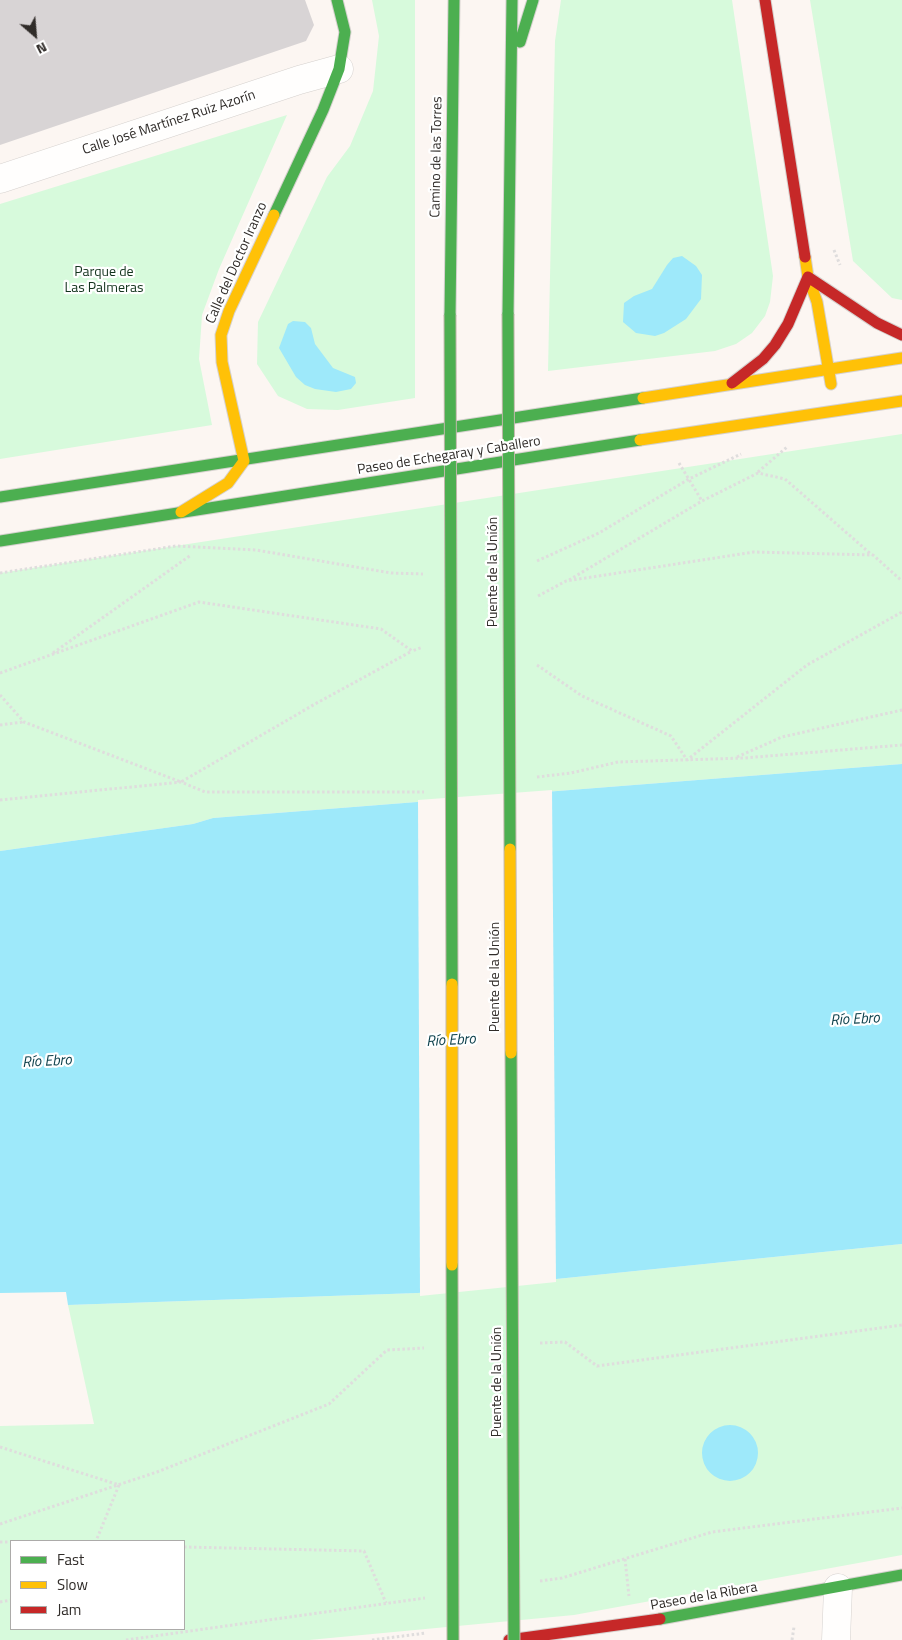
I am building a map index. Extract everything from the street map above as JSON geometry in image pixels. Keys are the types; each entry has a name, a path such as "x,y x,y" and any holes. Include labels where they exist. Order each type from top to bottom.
{"main road":[{"name":"Calle del Doctor Iranzo","path":"244,460 222,362 224,324 323,110 338,69 344,50 345,32 337,0"},
{"name":"Camino de las Torres","path":"453,1640 450,315 454,0"},
{"path":"512,0 513,67"},
{"path":"513,67 533,0"},
{"path":"765,0 808,277 818,302 831,384"},
{"name":"Puente de la Unión","path":"513,67 508,314 514,1640"},
{"path":"808,277 877,323 902,335"},
{"path":"730,384 763,360 775,346 788,324 808,277"},
{"name":"Paseo de Echegaray y Caballero","path":"0,497 902,358"},
{"path":"831,384 843,389"},
{"path":"818,391 831,384"},
{"path":"855,395 879,404"},
{"name":"Paseo de Echegaray y Caballero","path":"0,541 902,401"},
{"path":"765,421 798,403"},
{"path":"175,515 228,483 244,460"},
{"name":"Paseo de la Ribera","path":"509,1640 685,1616 902,1575"}],"street":[{"name":"Calle José Martínez Ruiz Azorín","path":"0,179 299,80 338,69"},
{"path":"836,1640 838,1588"}],"path":[{"path":"831,242 843,269"},
{"path":"566,581 702,501 758,473 794,441"},
{"path":"678,462 702,501"},
{"path":"758,473 785,479 873,556"},
{"path":"49,655 191,556"},
{"path":"687,760 807,665 902,612"},
{"path":"0,800 182,782 315,704 412,651"},
{"path":"0,695 24,722 205,792 415,793"},
{"path":"582,696 671,736 687,760"},
{"path":"734,758 782,737 902,710"},
{"path":"0,725 24,722"},
{"path":"571,773 618,762 734,758 902,745"},
{"path":"0,1446 119,1485 96,1540"},
{"path":"185,1546 364,1551 386,1603"},
{"path":"625,1559 629,1596"},
{"path":"792,1640 794,1627"}],"green space":[{"path":"372,0 415,0 415,398 338,410 307,409 278,396 257,364 258,322 327,177 350,146 373,91 379,36"},
{"path":"561,0 732,0 773,276 770,302 765,316 752,333 736,344 715,351 548,371 555,41"},
{"path":"810,0 902,0 902,300 892,298 853,261"},
{"name":"Parque de Las Palmeras","path":"287,115 219,269 202,315 199,359 212,425 0,459 0,204"},
{"path":"902,434 902,764 213,818 193,824 0,851 0,573"},
{"path":"902,1244 902,1555 574,1615 309,1640 0,1640 0,1426 94,1424 68,1305 418,1293"}],"water":[{"path":"682,256 696,266 702,275 701,299 686,319 664,333 655,336 636,333 623,322 624,303 634,296 652,289 673,258"},
{"path":"293,321 305,322 311,328 315,344 333,368 355,377 356,383 351,389 336,392 315,389 305,385 296,377 279,348 288,324"},
{"name":"Río Ebro","path":"902,764 902,1244 418,1293 68,1305 66,1292 0,1293 0,851 193,824 213,818"},
{"path":"725,1425 735,1425 750,1433 756,1442 758,1453 756,1464 750,1473 735,1481 725,1481 714,1476 707,1469 702,1458 702,1448 707,1437 714,1430"}],"pier":[{"path":"552,790 556,1282 420,1296 418,800"}],"building":[{"path":"0,0 305,0 314,25 306,41 0,145"}],"traffic: fast":[{"path":"274,215 323,110 339,69 345,32 337,0"},
{"path":"450,315 454,0"},
{"path":"508,314 512,0"},
{"path":"520,42 533,0"},
{"path":"508,314 510,849"},
{"path":"450,315 452,984"},
{"path":"0,497 643,398"},
{"path":"0,541 640,440"},
{"path":"511,1053 514,1640"},
{"path":"452,1265 453,1640"},
{"path":"660,1619 902,1575"}],"traffic: slow":[{"path":"181,512 228,483 244,461 222,362 221,335 229,311 274,215"},
{"path":"805,257 808,277 817,302 831,384"},
{"path":"643,398 902,358"},
{"path":"640,440 902,401"},
{"path":"510,849 511,1053"},
{"path":"452,984 452,1265"}],"traffic: jam":[{"path":"765,0 805,257"},
{"path":"808,277 877,323 902,335"},
{"path":"732,383 763,359 775,345 788,324 808,277"},
{"path":"509,1640 660,1619"}]}
